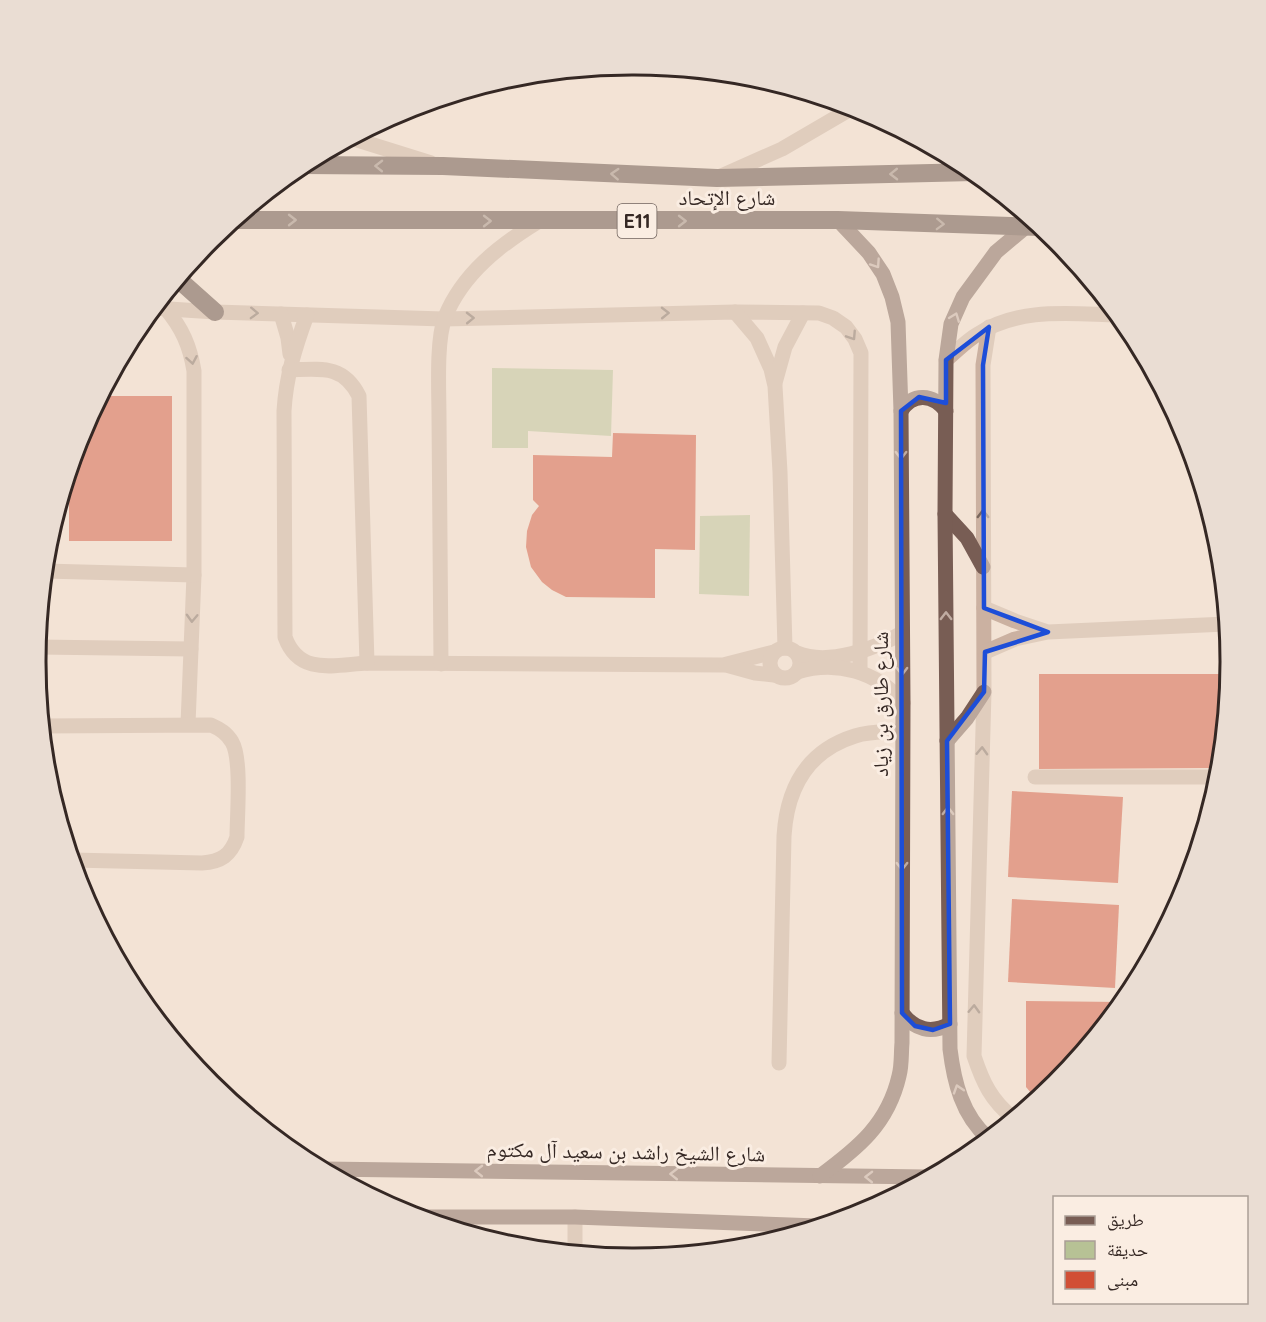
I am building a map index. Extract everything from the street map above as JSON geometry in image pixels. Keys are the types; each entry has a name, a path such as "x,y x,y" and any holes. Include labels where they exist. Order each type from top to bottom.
{"highway":[{"name":"شارع الإتحاد","path":"320,165 443,166 717,178 958,172"},
{"name":"شارع الإتحاد","path":"246,220 838,220 1026,226"},
{"path":"184,284 216,312"}],"main road":[{"name":"شارع طارق بن زياد","path":"820,1176 852,1153 874,1131 890,1104 900,1074 902,1013 903,703 901,411 898,322 883,274 869,253 838,220"},
{"path":"982,1132 970,1118 953,1073 950,1024 945,514 946,360 951,324 963,297 996,252 1030,229"},
{"path":"901,411 912,399 927,397 935,400 946,411"},
{"path":"945,514 967,538 983,567"},
{"path":"947,741 967,718 984,692"},
{"path":"902,1013 915,1026 924,1030 933,1030 950,1024"},
{"name":"شارع الشيخ راشد بن سعيد آل مكتوم","path":"340,1169 911,1177"},
{"path":"447,1217 575,1217 794,1225"}],"street":[{"path":"717,178 782,149 843,114"},
{"path":"362,141 443,166"},
{"path":"441,664 439,410 440,347 444,319 465,281 487,258 512,238 539,221"},
{"path":"165,308 444,319 735,312 819,313 833,318 846,327 861,353 860,672"},
{"path":"163,311 177,322 186,337 194,371 194,575 188,724"},
{"path":"735,312 757,338 768,361 775,386 785,651 800,663 797,672"},
{"path":"775,386 785,348 803,313"},
{"path":"281,314 288,338 290,366"},
{"path":"307,315 290,366 284,411 285,637 289,648 306,663 317,666 367,663 723,665 785,651 822,657 860,653 879,646 902,633"},
{"path":"946,360 989,327 1012,318 1027,315 1106,315"},
{"path":"989,327 983,365 985,652 974,1056 983,1083 999,1107 1006,1113"},
{"path":"290,366 331,370 343,375 353,384 359,396 367,663"},
{"path":"54,571 194,575"},
{"path":"984,608 1048,632"},
{"path":"985,652 1016,639 1048,632 1218,624"},
{"path":"47,647 191,649"},
{"path":"774,675 769,661 785,651"},
{"path":"723,665 789,678 797,672 829,667 860,672 879,681 903,703"},
{"path":"51,726 211,725 224,732 234,744 237,759 237,837 233,849 225,858 214,863 82,860"},
{"path":"779,1063 785,813 792,792 802,772 836,743 857,735 902,731"},
{"path":"1035,777 1208,777"},
{"path":"575,1217 575,1244"}],"highlighted area":[{"path":"989,327 983,365 984,608 1048,632 985,652 984,692 947,741 950,1024 933,1030 915,1026 902,1013 901,411 919,397 946,403 946,360"}],"green space":[{"path":"492,368 613,370 611,436 528,431 528,448 492,448"},
{"path":"750,515 749,596 699,594 700,516"}],"building":[{"path":"110,396 172,396 172,541 69,541 69,500 91,437"},
{"path":"613,433 696,435 695,550 655,549 655,598 566,597 542,582 531,567 526,547 527,531 532,515 539,506 533,500 533,455 612,457"},
{"path":"1039,674 1219,674 1209,768 1039,769"},
{"path":"1012,791 1123,797 1118,883 1008,877"},
{"path":"1012,899 1119,905 1115,988 1008,982"},
{"path":"1026,1001 1110,1002 1074,1048 1048,1076 1030,1092 1026,1087"}]}
